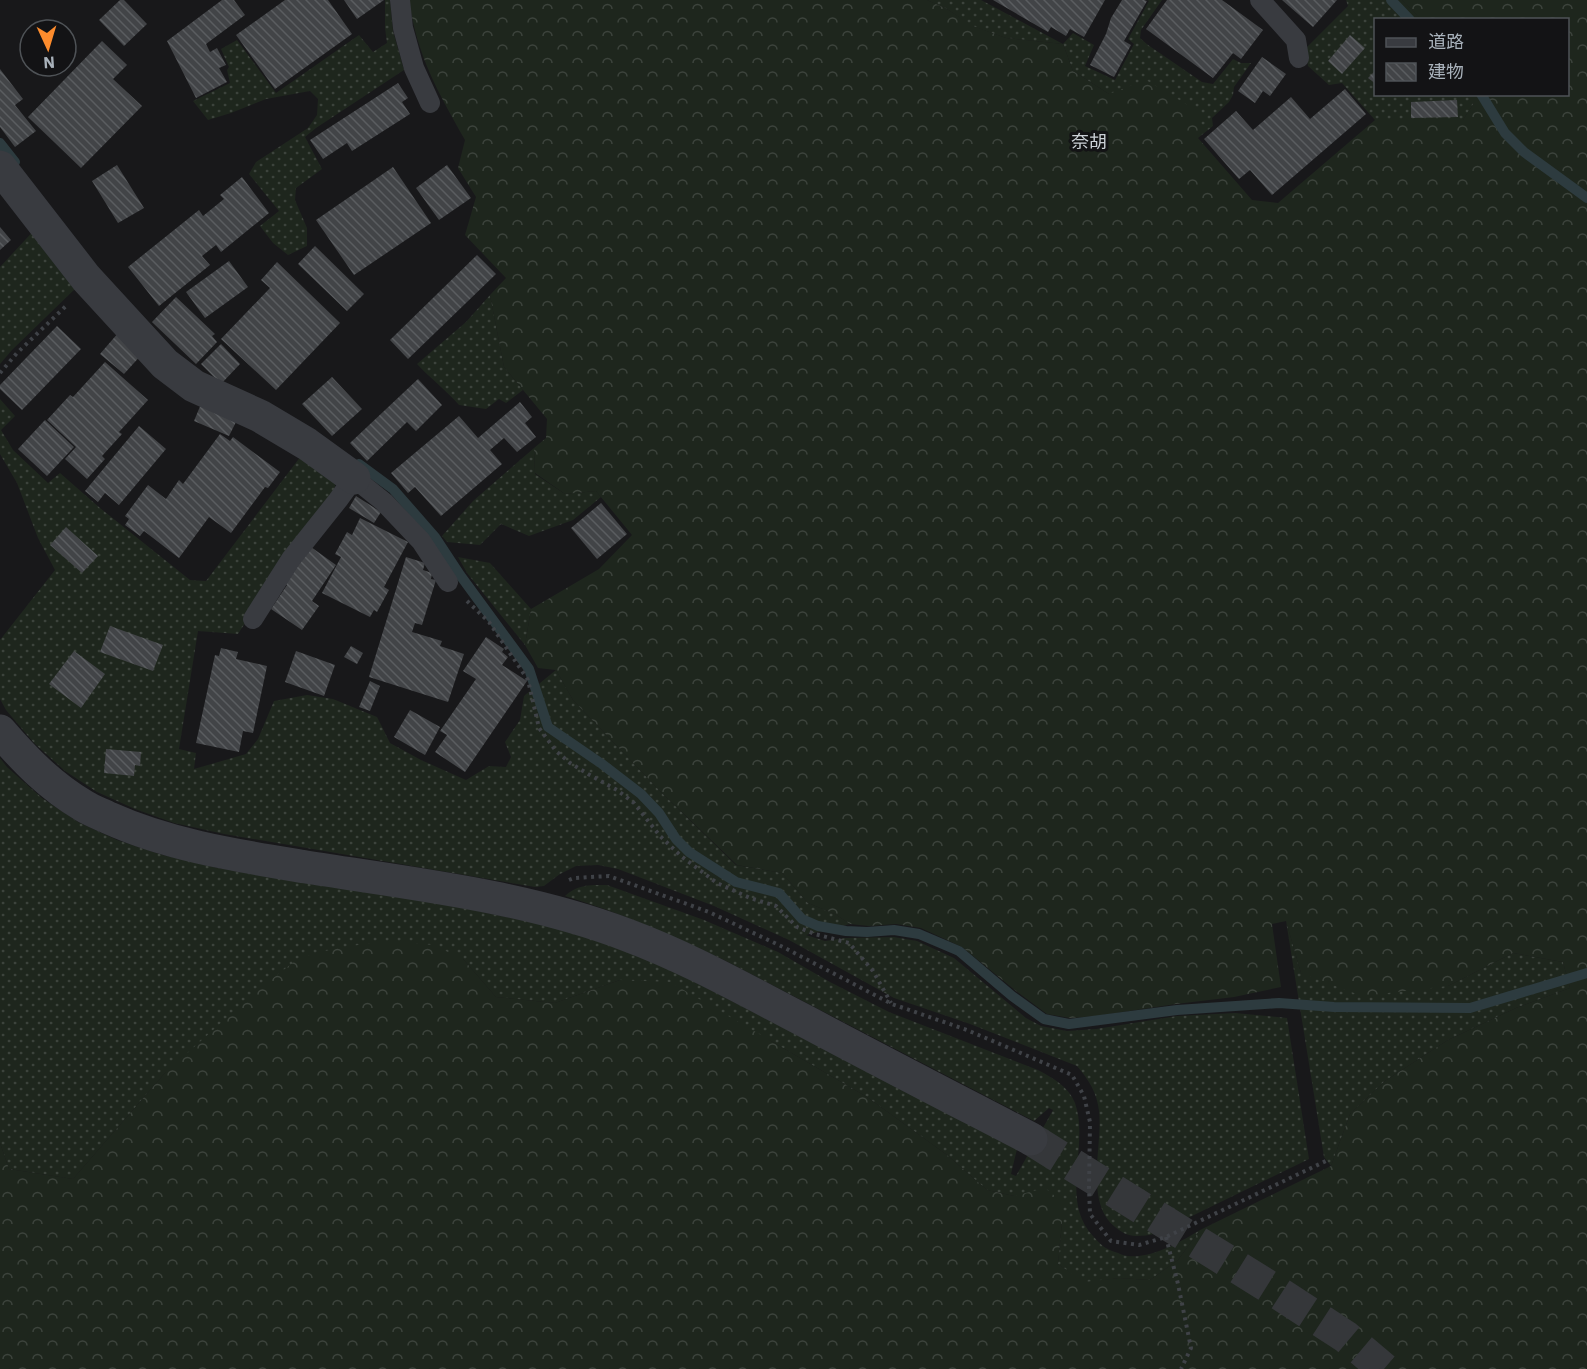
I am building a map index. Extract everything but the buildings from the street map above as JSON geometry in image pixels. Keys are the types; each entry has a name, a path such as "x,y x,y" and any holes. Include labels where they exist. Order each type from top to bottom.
{"street":[{"path":"0,166 91,283 165,364 194,386 260,416 307,444 354,478"},
{"path":"0,730 21,755 53,786 86,807 126,826 169,840 243,856 477,893 578,918 627,935 720,976 1031,1139"}],"lane":[{"path":"400,0 403,28 414,68 430,103"},
{"path":"1260,0 1296,40 1299,58"},
{"path":"253,619 291,559 354,478 384,502 421,541 448,582"}],"path":[{"path":"0,373 17,353 91,283"},
{"path":"448,582 489,622 528,680 539,728 556,751 570,763 617,790 634,803 667,843 717,883 750,898 776,906 797,927 849,943 873,971 892,1004"},
{"path":"535,906 553,889 574,878 609,876 709,912 783,946 892,1004 967,1030 1072,1075 1084,1096 1090,1122 1090,1214 1111,1240 1139,1245 1166,1237 1328,1160"},
{"path":"1166,1237 1191,1348 1181,1369"}],"green space":[{"path":"385,0 390,0 393,31 404,70 305,137 322,169 296,188 295,200 307,228 307,246 288,255 273,243 260,226 279,211 249,174 256,162 308,128 317,115 318,99 310,91 266,99 208,120 193,101 230,83 227,70 229,67 221,49 237,40 276,93 359,35 373,52 387,43"},
{"path":"409,0 927,0 947,9 973,26 1006,38 1063,44 1073,71 1109,94 1146,80 1201,113 1198,138 1252,200 1278,203 1375,120 1463,120 1474,103 1474,96 1569,96 1569,18 1420,18 1402,0 1587,0 1587,1369 0,1369 0,1143 9,1169 73,1179 165,1073 260,988 299,958 337,948 386,941 433,945 463,959 496,997 555,1003 620,980 670,982 867,1097 947,1155 987,1190 1014,1196 1045,1188 1061,1201 1062,1222 1058,1264 1084,1282 1119,1278 1150,1280 1178,1260 1200,1230 1331,1166 1350,1114 1385,1081 1448,1040 1516,1008 1570,988 1563,962 1513,953 1448,986 1362,996 1301,973 1286,921 1272,924 1281,987 1234,997 1070,1018 1047,1014 962,947 921,928 896,924 869,926 850,924 835,914 808,903 782,873 737,865 661,792 573,700 556,670 538,668 525,645 531,609 599,569 632,535 596,491 565,494 535,473 534,448 546,438 547,419 504,367 490,295 506,278 465,235 476,197 458,168 465,140 430,73 417,39"},
{"path":"927,0 981,0 1063,44 1006,38 972,26 947,9"},
{"path":"1147,0 1162,0 1141,30 1140,38 1148,45 1202,82 1213,84 1233,59 1241,63 1251,63 1234,87 1229,102 1212,118 1213,126 1198,138 1109,94 1073,71 1063,44 1073,33 1094,45 1085,66 1115,80 1134,44 1128,39 1149,1"},
{"path":"1346,0 1402,0 1420,18 1374,18 1374,96 1474,96 1474,103 1463,120 1375,120 1342,83 1329,85 1308,66 1306,48 1348,6"},
{"path":"38,226 80,284 0,364 0,267"},
{"path":"490,295 504,367 523,390 506,403 499,399 486,409 459,405 417,364 466,322"},
{"path":"0,399 15,416 1,430 13,450 48,483 60,473 190,580 206,581 304,452 337,477 333,496 288,556 238,634 198,631 179,749 196,753 194,769 246,754 258,739 274,701 307,695 333,699 377,717 390,743 466,780 489,766 506,767 511,757 505,742 520,720 524,696 556,670 573,700 661,792 736,865 782,873 808,903 835,914 850,924 806,935 825,941 894,937 917,941 954,958 1026,1018 1041,1026 1067,1031 1096,1029 1177,1016 1235,1013 1287,1018 1309,1159 1155,1234 1136,1236 1127,1234 1115,1227 1106,1216 1100,1203 1097,1189 1100,1125 1098,1104 1092,1087 1077,1066 970,1024 894,998 789,940 714,906 618,869 598,865 576,866 544,886 535,887 224,834 174,823 97,792 65,771 34,743 6,710 0,699 0,640 55,570 38,538 17,483 0,454"},
{"path":"534,448 535,474 565,494 596,491 601,497 573,520 529,536 501,524 480,545 447,542 442,536 473,501"},
{"path":"458,557 490,563 531,609 525,645 467,573"},
{"path":"0,758 42,798 78,822 117,840 163,855 218,868 411,897 569,930 664,966 1017,1149 1011,1174 1016,1176 1053,1110 1049,1108 1034,1121 726,961 647,925 565,896 580,887 607,885 704,920 778,952 889,1012 1038,1070 1060,1083 1072,1097 1079,1119 1076,1189 1078,1206 1083,1222 1105,1248 1126,1256 1146,1255 1166,1248 1200,1230 1178,1260 1150,1280 1119,1278 1084,1283 1058,1264 1062,1222 1014,1196 987,1190 947,1155 867,1097 771,1041 620,980 555,1003 496,997 463,959 165,1073 73,1179 9,1169 0,1143"},
{"path":"1286,921 1301,973 1448,986 1513,953 1563,962 1570,988 1516,1008 1448,1040 1385,1081 1350,1114 1331,1166 1324,1157"}],"waterway":[{"path":"1391,0 1408,18"},
{"path":"1482,96 1505,133 1524,152 1587,198"},
{"path":"0,143 15,162"},
{"path":"359,464 393,489 435,537 529,669 548,727 641,794 689,852 736,882 779,893 802,919 818,926 846,931 894,930 919,934 959,951 1012,996 1044,1019 1069,1024 1177,1010 1279,1003 1334,1007 1470,1008 1587,973"}],"tunnel":[{"path":"1031,1139 1274,1290 1346,1337 1384,1369"}],"district":[{"name":"奈胡","path":"1089,142"}]}
